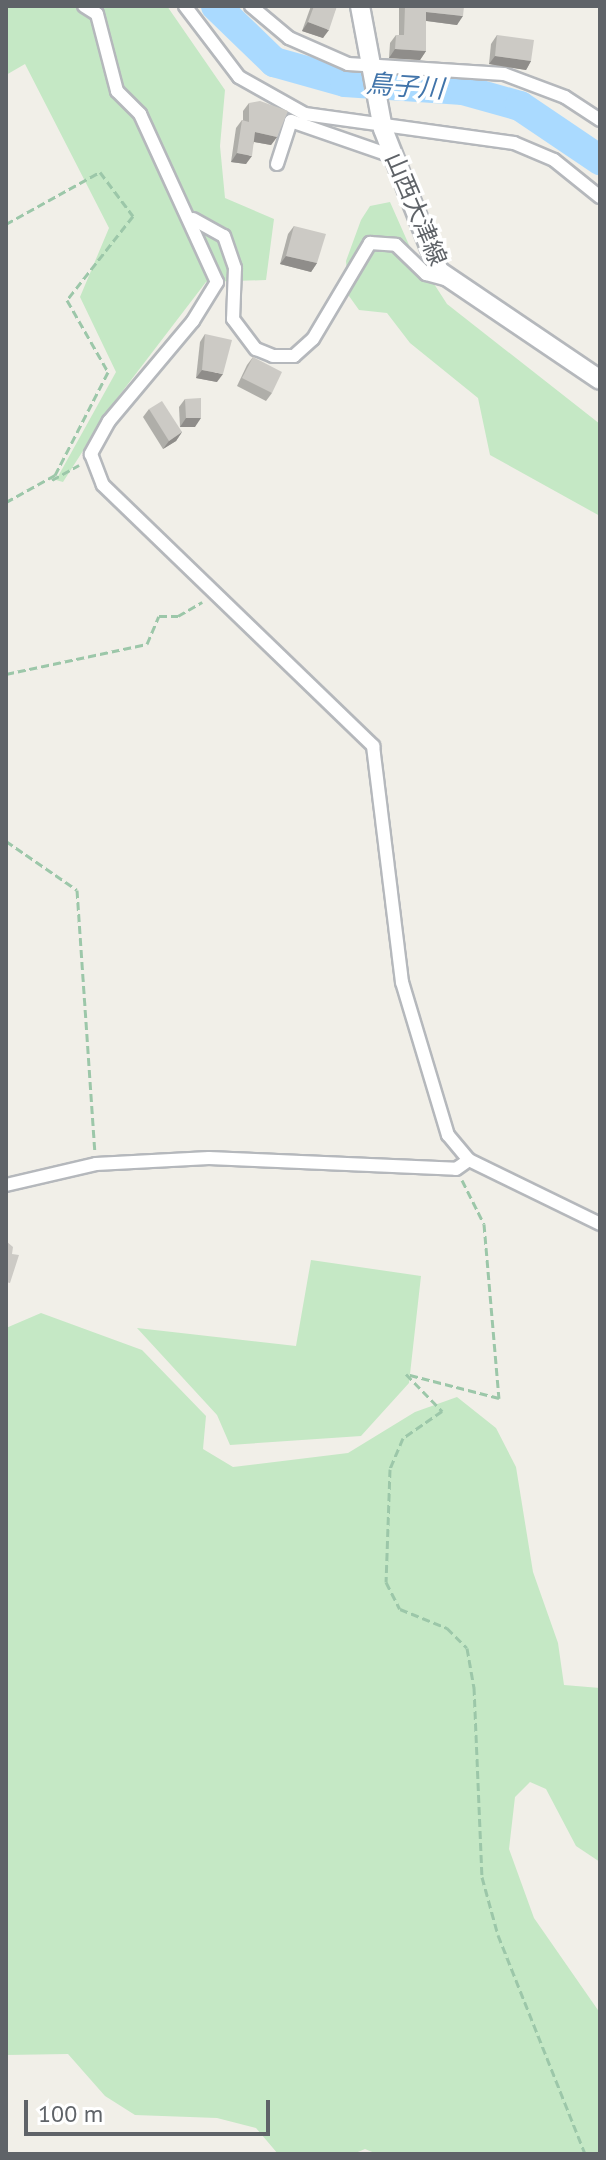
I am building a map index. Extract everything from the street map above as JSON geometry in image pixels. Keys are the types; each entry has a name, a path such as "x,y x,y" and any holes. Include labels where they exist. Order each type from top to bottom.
{"main road":[{"name":"山西大津線","path":"360,6 382,124 439,271 600,380"}],"street":[{"path":"84,6 97,14 117,91 140,114 193,219 217,282 193,321 109,421 91,454 103,485 373,746 402,982 429,1084 448,1135 469,1160 600,1224"},
{"path":"185,6 239,77 270,98 305,114 514,143 554,160 600,197"},
{"path":"251,6 289,38 348,64 372,69 504,74 565,97 600,120"},
{"path":"277,164 291,121 395,157"},
{"path":"193,219 224,236 235,268 233,319 256,349 273,356 294,356 313,339 370,243 386,240 426,274 455,281"},
{"path":"6,1185 96,1164 209,1158 456,1169 469,1160"}],"path":[{"path":"6,224 100,172 133,216 67,300 108,372 48,481"},
{"path":"6,502 48,481 63,478 91,454"},
{"path":"6,674 147,644 159,616 196,610 211,592"},
{"path":"6,841 77,890 96,1164"},
{"path":"456,1169 484,1224 499,1398 406,1374 442,1411 403,1438 390,1469 386,1582 400,1609 447,1628 467,1648 474,1687 482,1877 498,1935 585,2154"}],"green space":[{"path":"6,6 167,6 225,90 220,146 225,198 274,219 266,280 206,282 115,401 63,482 56,480 116,372 80,297 109,228 25,64 6,75"},
{"path":"390,202 409,245 447,304 600,424 600,516 490,455 478,398 410,343 387,313 359,310 349,296 346,261 361,220 370,206"},
{"path":"311,1260 421,1276 409,1383 361,1436 230,1445 217,1415 137,1328 296,1346"},
{"path":"41,1313 142,1350 206,1416 203,1449 233,1467 348,1453 415,1412 457,1397 496,1428 516,1467 533,1572 558,1643 564,1685 600,1688 600,1862 576,1846 546,1789 530,1782 515,1797 509,1849 534,1918 600,2013 600,2154 377,2154 365,2149 353,2154 278,2154 256,2128 217,2118 135,2115 105,2096 68,2054 6,2055 6,1328"}],"building":[{"path":"314,6 337,6 329,30 308,22"},
{"path":"405,6 464,6 463,16 426,12 426,51 395,49 396,35 404,35"},
{"path":"497,35 534,40 531,61 495,56"},
{"path":"260,101 288,111 277,137 255,132 252,156 237,153 242,120 249,122 249,103"},
{"path":"294,226 326,234 317,263 286,256"},
{"path":"205,334 232,340 223,374 202,370"},
{"path":"253,357 282,372 272,393 242,378"},
{"path":"201,398 201,418 186,418 185,399"},
{"path":"162,401 182,432 169,441 149,409"},
{"path":"6,1241 13,1247 12,1254 19,1255 10,1283 6,1282"}],"waterway":[{"name":"鳥子川","path":"216,6 274,62 345,82 463,90 520,106 600,160"}]}
